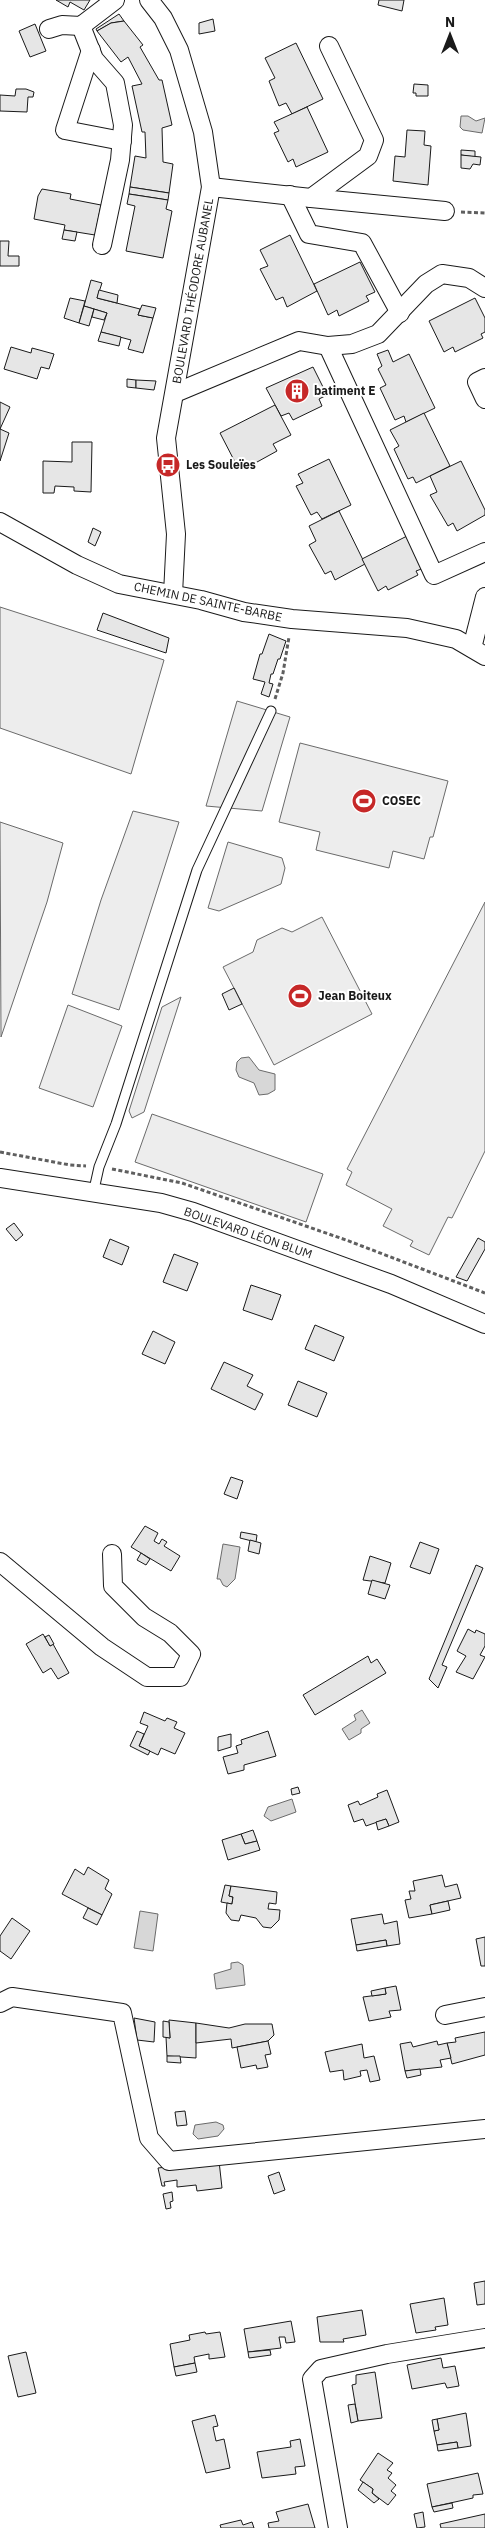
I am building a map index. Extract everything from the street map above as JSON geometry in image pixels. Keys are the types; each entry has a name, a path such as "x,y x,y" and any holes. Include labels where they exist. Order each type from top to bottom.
{"street":[{"path":"49,29 62,25 81,26 115,0"},
{"name":"BOULEVARD THÉODORE AUBANEL","path":"149,0 163,18 179,50 204,132 211,186 166,438 176,534 172,594"},
{"path":"81,26 94,58 115,83 123,125 120,160 102,245"},
{"path":"311,198 368,156 374,140 329,46"},
{"path":"91,50 65,130 122,141"},
{"path":"211,186 446,211"},
{"path":"290,195 310,234 362,243 400,312"},
{"path":"175,393 298,341 328,346 352,344 378,334 426,284 442,274 469,278 485,288"},
{"path":"328,346 434,576 485,552"},
{"path":"485,378 477,382 485,399"},
{"name":"CHEMIN DE SAINTE-BARBE","path":"0,522 77,565 119,584 172,594 244,612 292,619 407,628 456,639 479,652"},
{"path":"479,652 485,597"},
{"name":"BOULEVARD LÉON BLUM","path":"0,1178 93,1194 161,1203 192,1212 391,1284 485,1324"},
{"path":"0,1562 102,1647 146,1677 180,1677 191,1654 170,1633 144,1616 113,1586 112,1554"},
{"path":"0,2002 12,1997 122,2013 149,2138 169,2161 485,2129"},
{"path":"445,2015 485,2007"},
{"path":"338,2528 312,2379 321,2368 387,2354 485,2338"}],"lane":[{"path":"93,1194 99,1167 116,1124 197,870 271,711"}],"path":[{"path":"446,211 485,214"},
{"path":"271,711 282,673 292,619"},
{"path":"0,1152 70,1165 89,1166"},
{"path":"109,1169 182,1183 346,1240 485,1293"}],"shaded area":[{"path":"461,116 468,116 476,121 485,118 482,133 463,130 460,127"},
{"path":"0,607 164,660 131,774 0,728"},
{"path":"237,701 290,717 262,811 206,806"},
{"name":"COSEC","path":"300,743 448,781 433,837 430,837 424,859 393,851 389,868 316,850 320,832 279,822"},
{"path":"133,811 179,822 119,1010 72,994 101,900"},
{"path":"0,822 63,843 47,902 1,1037"},
{"path":"228,842 282,858 285,868 281,884 219,911 208,908"},
{"path":"485,902 485,1151 452,1218 448,1217 429,1255 410,1246 413,1241 383,1226 392,1209 346,1185 352,1172 347,1169"},
{"name":"Jean Boiteux","path":"322,917 372,1014 274,1065 223,967 253,952 257,940 282,928 292,932"},
{"path":"181,997 144,1112 132,1118 129,1111 162,1007"},
{"path":"68,1005 122,1026 93,1107 39,1088"},
{"path":"249,1057 259,1070 275,1074 275,1090 268,1094 259,1095 254,1083 239,1077 236,1070 237,1062 241,1058"},
{"path":"152,1114 323,1174 306,1222 135,1162"},
{"path":"223,1544 240,1547 235,1579 227,1587 223,1585 220,1579 217,1579"},
{"path":"362,1710 370,1723 361,1729 361,1733 349,1740 342,1729 356,1720 354,1715"},
{"path":"292,1799 296,1812 271,1821 264,1816 268,1807"},
{"path":"140,1911 158,1914 153,1951 134,1948"},
{"path":"238,1962 243,1965 245,1985 216,1989 214,1974 231,1969 231,1963"},
{"path":"216,2122 223,2125 224,2129 218,2136 198,2139 193,2134 195,2125"}],"building":[{"path":"56,0 90,0 84,10 70,2 68,7"},
{"path":"379,0 404,0 402,11 378,5"},
{"path":"119,14 124,21 111,23 97,31 96,29"},
{"path":"213,19 215,31 199,34 199,23"},
{"path":"124,21 143,45 140,47 159,80 162,80 172,125 162,128 163,162 173,164 169,193 130,187 135,156 146,158 145,132 142,132 132,86 142,84 128,57 121,62 97,31 111,23"},
{"path":"35,24 46,51 30,57 19,31"},
{"path":"296,43 323,99 292,114 286,103 279,106 269,81 275,78 265,58"},
{"path":"414,84 428,85 428,96 416,96 416,93 413,93"},
{"path":"16,89 26,89 34,92 33,97 28,97 27,112 0,111 0,95 15,96"},
{"path":"307,107 328,152 296,167 293,159 288,162 274,133 279,131 274,122"},
{"path":"407,130 425,131 424,145 431,146 428,185 393,181 395,156 405,157"},
{"path":"461,150 475,151 475,157 461,155"},
{"path":"461,155 481,157 480,165 473,164 470,169 461,168"},
{"path":"130,187 169,193 168,200 129,194"},
{"path":"42,189 71,194 70,199 101,205 95,235 64,230 65,225 34,219 38,196"},
{"path":"129,194 168,200 166,209 172,211 163,258 126,251 135,206 127,204"},
{"path":"64,230 77,232 75,241 62,239"},
{"path":"290,235 317,291 287,307 283,297 276,300 260,269 268,266 260,250"},
{"path":"0,241 9,241 8,256 19,256 19,266 0,266"},
{"path":"360,262 375,292 366,296 369,301 339,316 337,310 328,315 314,284"},
{"path":"91,280 102,283 97,298 140,309 138,315 153,318 143,353 128,349 131,340 101,332 107,313 84,306"},
{"path":"99,290 118,295 117,303 97,298"},
{"path":"70,298 85,301 79,323 64,318"},
{"path":"475,298 485,318 485,332 481,334 483,338 455,352 453,347 444,352 429,321"},
{"path":"142,305 156,308 153,318 138,315"},
{"path":"84,306 94,309 89,326 79,323"},
{"path":"94,309 107,313 104,320 92,317"},
{"path":"101,332 121,337 119,346 98,341"},
{"path":"11,347 31,353 32,348 54,354 49,369 41,367 37,379 4,369"},
{"path":"388,350 393,362 409,354 435,408 406,422 404,416 395,420 380,388 386,385 378,369 382,366 377,354"},
{"name":"batiment E","path":"313,367 327,395 319,399 322,406 293,420 289,413 281,416 266,388"},
{"path":"127,379 136,380 136,388 127,387"},
{"path":"136,380 156,381 154,390 136,388"},
{"path":"0,402 10,407 0,429"},
{"path":"275,405 291,435 273,444 277,451 248,467 244,460 236,464 220,433"},
{"path":"424,413 450,466 416,483 413,477 408,479 394,449 399,446 390,430"},
{"path":"0,429 9,433 0,461"},
{"path":"72,442 92,442 91,492 74,491 74,487 55,486 54,493 43,493 43,461 72,462"},
{"path":"329,459 351,505 322,519 317,512 311,515 296,486 303,483 298,474"},
{"path":"461,461 485,510 485,515 457,531 453,523 448,526 430,495 437,492 430,476"},
{"path":"339,511 365,564 335,580 331,571 325,574 309,545 316,541 309,526"},
{"path":"93,528 101,532 95,546 88,542"},
{"path":"407,536 424,568 416,571 418,575 388,590 386,586 378,591 362,559"},
{"path":"103,613 169,638 166,653 97,630"},
{"path":"269,634 286,641 280,659 278,659 273,674 271,674 269,683 273,684 269,697 261,694 265,682 253,679 260,654 262,654"},
{"path":"234,988 242,1004 229,1010 222,994"},
{"path":"14,1223 23,1235 16,1241 6,1229"},
{"path":"478,1238 485,1242 485,1249 467,1281 456,1277"},
{"path":"110,1239 129,1247 122,1265 103,1257"},
{"path":"174,1254 198,1263 187,1291 163,1282"},
{"path":"251,1285 281,1295 272,1320 243,1310"},
{"path":"315,1325 344,1337 334,1361 305,1349"},
{"path":"153,1331 175,1342 165,1364 142,1354"},
{"path":"224,1362 253,1375 247,1386 263,1394 255,1410 211,1389"},
{"path":"298,1381 327,1393 317,1417 288,1405"},
{"path":"231,1477 243,1481 237,1499 224,1494"},
{"path":"145,1526 158,1533 154,1541 159,1544 162,1539 167,1542 164,1546 180,1556 171,1571 131,1547"},
{"path":"241,1532 257,1535 256,1542 240,1538"},
{"path":"250,1540 261,1543 259,1554 248,1551"},
{"path":"420,1542 439,1549 430,1574 410,1567"},
{"path":"141,1553 150,1559 146,1565 137,1560"},
{"path":"370,1556 391,1563 385,1583 363,1580"},
{"path":"476,1565 483,1568 442,1665 447,1667 438,1688 429,1679"},
{"path":"372,1580 390,1585 385,1599 368,1594"},
{"path":"468,1629 475,1633 476,1630 485,1634 485,1646 480,1655 485,1657 473,1679 456,1672 466,1656 457,1651"},
{"path":"43,1634 50,1646 53,1644 69,1673 58,1679 51,1668 43,1673 26,1644"},
{"path":"49,1635 54,1644 50,1646 45,1637"},
{"path":"368,1656 371,1663 377,1659 386,1673 315,1715 303,1695"},
{"path":"144,1712 165,1721 167,1718 177,1722 174,1728 185,1733 175,1754 161,1748 158,1755 139,1746 148,1726 140,1723"},
{"path":"137,1731 144,1734 139,1746 150,1751 148,1755 130,1746"},
{"path":"268,1731 276,1756 244,1765 244,1770 228,1774 223,1757 238,1753 236,1746 242,1744 241,1740"},
{"path":"231,1734 231,1747 218,1751 218,1737"},
{"path":"298,1787 300,1793 292,1795 291,1789"},
{"path":"387,1790 399,1822 389,1826 386,1819 366,1826 363,1819 354,1822 348,1805 358,1801 360,1805 378,1797 377,1794"},
{"path":"386,1819 389,1826 378,1830 376,1822"},
{"path":"253,1830 257,1841 245,1844 241,1834"},
{"path":"241,1834 245,1844 257,1841 260,1850 228,1860 222,1840"},
{"path":"88,1867 109,1880 105,1889 112,1894 102,1915 62,1894 75,1869 84,1875"},
{"path":"442,1875 445,1887 457,1884 461,1898 430,1905 432,1914 409,1918 405,1900 411,1899 409,1891 415,1891 413,1881"},
{"path":"225,1885 231,1886 229,1896 233,1897 232,1904 221,1902"},
{"path":"231,1886 277,1892 276,1904 269,1903 268,1909 280,1910 279,1920 271,1928 263,1927 256,1918 241,1915 239,1921 231,1920 226,1913 227,1903 232,1904 233,1897 229,1896"},
{"path":"448,1901 450,1910 432,1914 430,1905"},
{"path":"88,1908 102,1915 97,1925 83,1918"},
{"path":"382,1914 384,1924 397,1921 400,1944 387,1946 386,1940 356,1945 351,1919"},
{"path":"12,1918 30,1931 11,1959 0,1951 0,1936"},
{"path":"485,1937 485,1966 481,1966 476,1939"},
{"path":"386,1940 387,1946 357,1951 356,1945"},
{"path":"396,1986 401,2010 389,2011 391,2017 369,2021 363,1997 386,1994 385,1988"},
{"path":"385,1988 386,1994 372,1996 371,1991"},
{"path":"134,2018 155,2022 154,2042 137,2040"},
{"path":"169,2020 196,2023 196,2058 167,2056 166,2037 170,2038"},
{"path":"163,2021 169,2022 170,2038 163,2037"},
{"path":"196,2023 229,2028 245,2024 272,2024 274,2035 268,2041 232,2048 231,2039 196,2043"},
{"path":"485,2032 485,2055 452,2064 447,2043 456,2042 455,2038"},
{"path":"268,2041 271,2054 265,2055 268,2067 257,2069 256,2065 241,2068 237,2047"},
{"path":"437,2041 438,2045 447,2043 451,2058 440,2060 442,2067 405,2071 400,2044 411,2042 413,2047"},
{"path":"362,2044 364,2058 374,2056 380,2080 370,2082 367,2070 360,2071 361,2076 344,2080 343,2070 330,2072 325,2052"},
{"path":"167,2056 180,2056 181,2063 167,2062"},
{"path":"420,2069 421,2075 407,2078 405,2071"},
{"path":"185,2111 187,2125 177,2126 175,2112"},
{"path":"219,2161 222,2188 197,2191 196,2185 177,2187 177,2180 164,2182 165,2186 162,2186 158,2168"},
{"path":"279,2172 285,2190 274,2194 268,2176"},
{"path":"172,2192 173,2201 170,2202 171,2208 166,2209 163,2194"},
{"path":"485,2281 485,2304 477,2305 474,2283"},
{"path":"444,2298 448,2325 435,2327 436,2330 416,2333 410,2304"},
{"path":"362,2310 366,2335 343,2339 344,2342 320,2342 317,2317"},
{"path":"291,2321 295,2342 286,2343 285,2337 279,2337 281,2348 248,2352 244,2329"},
{"path":"205,2332 206,2334 220,2332 225,2357 209,2359 209,2354 194,2357 195,2363 174,2367 170,2344 190,2340 189,2335"},
{"path":"270,2350 271,2355 249,2358 248,2352"},
{"path":"26,2352 36,2393 18,2397 8,2356"},
{"path":"441,2358 443,2368 455,2366 459,2386 447,2388 445,2383 412,2389 407,2365"},
{"path":"195,2363 197,2372 176,2376 174,2367"},
{"path":"375,2372 382,2418 358,2421 352,2385 356,2384 356,2375"},
{"path":"355,2404 358,2421 351,2423 348,2405"},
{"path":"466,2413 471,2446 458,2448 457,2442 437,2445 434,2431 439,2430 437,2419"},
{"path":"215,2415 218,2426 213,2427 216,2441 224,2439 230,2468 206,2473 192,2421"},
{"path":"437,2419 439,2430 434,2431 432,2420"},
{"path":"300,2439 305,2466 295,2467 296,2474 262,2478 257,2452 291,2447 290,2441"},
{"path":"457,2442 458,2448 438,2451 437,2445"},
{"path":"378,2453 393,2463 387,2470 392,2473 388,2478 396,2485 391,2491 396,2495 388,2505 372,2493 373,2489 360,2480"},
{"path":"478,2473 483,2494 473,2495 473,2498 432,2507 427,2484"},
{"path":"363,2482 373,2489 372,2493 379,2499 374,2503 358,2490"},
{"path":"452,2503 453,2508 434,2512 432,2507"},
{"path":"308,2504 315,2528 269,2528 268,2523 279,2521 276,2512"},
{"path":"423,2512 425,2527 417,2528 414,2514"},
{"path":"485,2514 485,2528 441,2528 440,2524"},
{"path":"241,2520 243,2525 252,2522 254,2528 221,2528 220,2525"}],"place":[{"name":"batiment E","path":"297,391"},
{"name":"Les Souleïes","path":"168,465"},
{"name":"COSEC","path":"364,801"},
{"name":"Jean Boiteux","path":"300,996"}]}
